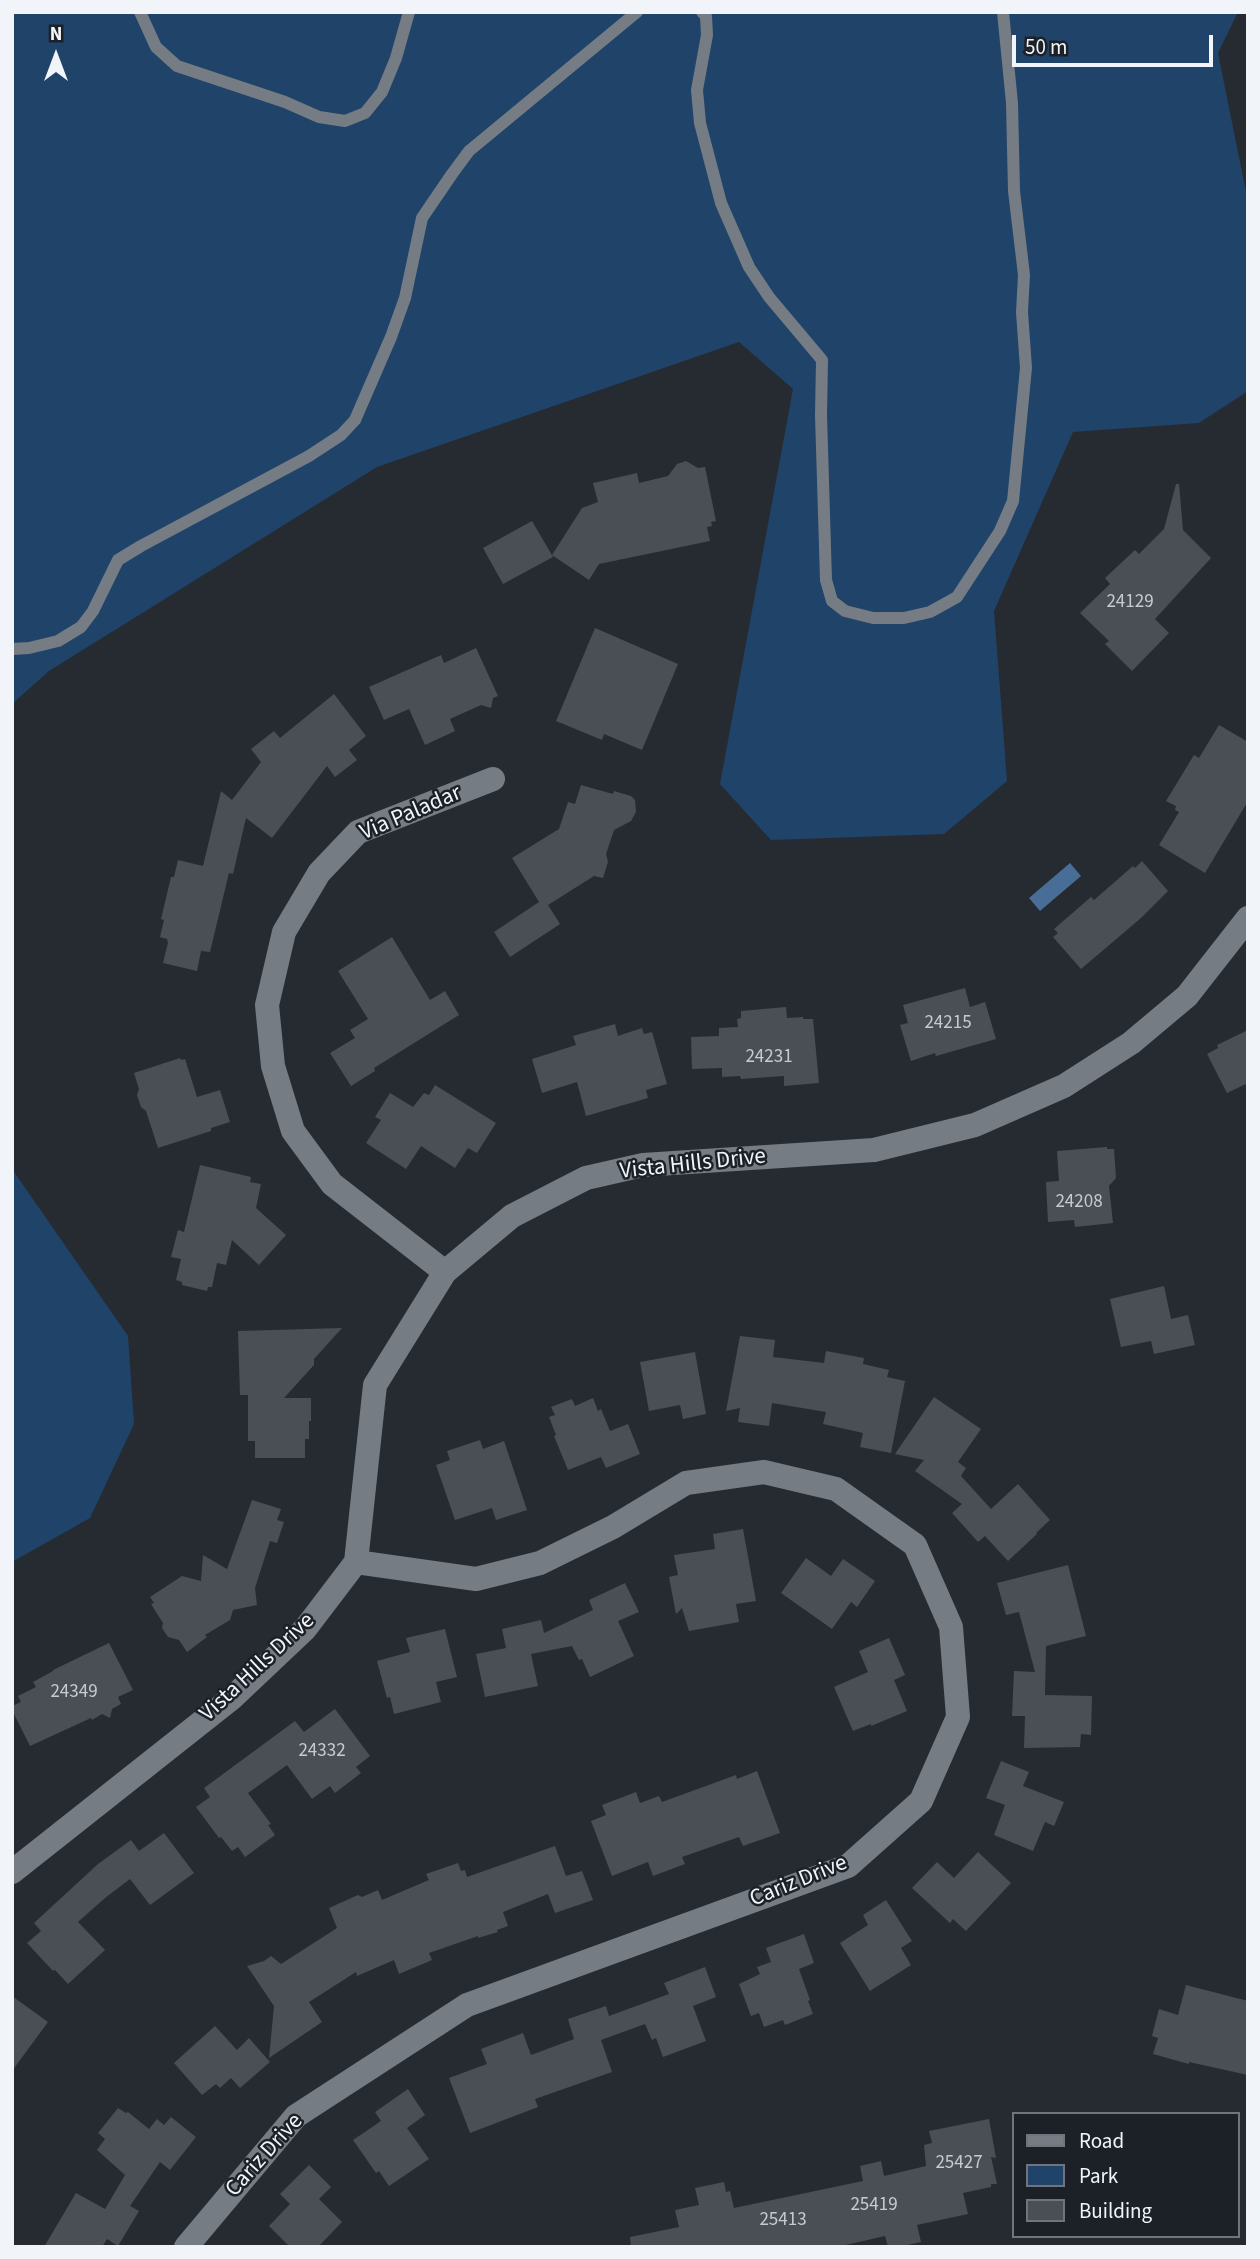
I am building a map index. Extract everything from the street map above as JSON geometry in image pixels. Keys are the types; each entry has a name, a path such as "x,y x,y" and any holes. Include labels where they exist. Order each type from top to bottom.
{"street":[{"name":"Via Paladar","path":"445,1272 332,1184 293,1131 273,1066 267,1005 284,932 320,873 358,832 493,779"},
{"name":"Vista Hills Drive","path":"12,1872 232,1698 305,1629 356,1562 375,1385 445,1272 512,1216 586,1178 643,1165 874,1150 975,1125 1064,1086 1131,1043 1187,996 1248,918"},
{"name":"Cariz Drive","path":"186,2247 296,2116 467,2005 849,1866 921,1801 958,1717 951,1627 915,1545 836,1489 764,1472 686,1483 613,1527 540,1563 476,1578 356,1562"}],"lane":[{"path":"140,12 156,47 177,66 285,102 320,117 345,121 365,113 382,92 396,58 409,12"},
{"path":"12,649 58,641 81,627 93,611 118,561 309,456 341,435 355,420 391,337 405,298 422,218 452,174 469,151 637,12"},
{"path":"702,12 706,16 707,35 697,90 700,123 721,203 749,267 769,297 822,360 826,580 832,601 845,611 873,618 904,618 930,612 957,597 1000,531 1013,502 1026,368 1024,275 1014,191 1012,103 1003,12"}],"green space":[{"path":"12,12 1238,12 1218,53 1248,202 1248,391 1199,423 1073,432 994,611 1007,781 944,834 771,840 720,784 793,389 739,342 377,467 49,671 12,704"},
{"path":"12,1169 128,1336 134,1424 90,1518 12,1562"}],"shaded area":[{"path":"1070,863 1081,876 1040,911 1029,898"}],"building":[{"path":"686,461 698,468 705,467 716,521 707,527 710,541 599,564 589,580 552,555 582,508 598,502 593,483 637,473 639,483 668,476 677,464"},
{"path":"1176,484 1179,484 1183,530 1211,558 1155,619 1169,633 1132,671 1105,644 1109,641 1080,613 1110,584 1105,578 1135,550 1139,554 1164,529"},
{"path":"532,521 553,557 503,584 483,548"},
{"path":"595,628 678,664 642,750 604,734 602,740 556,721"},
{"path":"476,648 498,696 493,698 491,708 481,705 450,719 455,731 425,745 409,709 384,720 369,687 441,655 444,663"},
{"path":"334,694 366,736 349,750 357,760 335,777 327,766 272,838 246,818 233,874 229,873 210,952 201,951 197,971 163,963 168,943 167,939 160,937 164,920 161,919 171,877 174,877 178,860 203,866 221,791 232,800 261,762 251,749 274,731 280,738"},
{"path":"1219,725 1248,742 1248,801 1205,873 1159,845 1179,812 1175,810 1176,806 1166,801 1194,755 1199,758"},
{"path":"581,785 631,796 635,800 636,812 631,821 614,830 606,854 608,862 603,878 594,876 548,905 560,924 510,957 494,932 539,902 512,858 559,829 568,802 575,804"},
{"path":"1142,861 1168,891 1081,969 1053,937 1058,933 1054,929 1091,897 1094,900"},
{"path":"392,937 430,1000 445,991 459,1015 374,1068 375,1071 351,1086 330,1053 355,1038 350,1030 368,1019 338,971"},
{"path":"965,988 970,1007 985,1002 996,1039 911,1061 900,1025 908,1023 903,1005"},
{"path":"786,1007 787,1018 813,1019 819,1083 784,1086 784,1076 741,1079 740,1076 722,1077 722,1068 692,1069 691,1037 719,1036 719,1028 738,1027 737,1019 741,1018 741,1011"},
{"path":"615,1024 618,1036 642,1028 644,1034 652,1032 667,1084 646,1090 648,1098 586,1116 577,1082 542,1093 532,1059 576,1045 573,1036"},
{"path":"1248,1030 1248,1083 1227,1093 1207,1054 1218,1048 1217,1045"},
{"path":"180,1058 185,1059 197,1097 220,1090 230,1122 158,1148 146,1111 141,1107 137,1095 139,1089 134,1073"},
{"path":"435,1085 496,1123 477,1153 468,1148 455,1168 421,1146 406,1169 366,1143 381,1120 375,1117 390,1093 413,1107 424,1093 429,1095"},
{"path":"1107,1147 1114,1149 1116,1178 1109,1186 1113,1223 1075,1227 1074,1220 1048,1222 1046,1182 1059,1181 1057,1151"},
{"path":"200,1165 251,1177 250,1182 261,1184 256,1208 286,1235 259,1265 232,1240 226,1265 217,1263 212,1287 208,1287 207,1291 182,1285 182,1282 176,1280 181,1259 171,1257 178,1230 184,1232"},
{"path":"1164,1286 1171,1319 1188,1315 1195,1345 1154,1354 1151,1341 1121,1347 1110,1299"},
{"path":"342,1328 284,1398 311,1398 311,1421 309,1439 305,1439 305,1458 255,1458 255,1441 248,1441 248,1395 240,1395 238,1331"},
{"path":"740,1336 775,1340 773,1357 824,1363 826,1351 864,1358 863,1364 889,1370 887,1377 905,1381 891,1453 860,1447 863,1433 823,1424 826,1412 772,1403 769,1426 738,1422 740,1408 726,1411"},
{"path":"695,1352 706,1414 683,1419 680,1405 649,1411 640,1362"},
{"path":"934,1397 981,1429 958,1462 966,1468 961,1476 991,1509 1018,1484 1050,1520 1008,1561 985,1536 978,1542 952,1513 962,1504 915,1471 924,1460 895,1454"},
{"path":"593,1398 610,1431 628,1424 640,1454 606,1468 601,1457 568,1470 554,1436 556,1435 549,1417 555,1415 551,1407 572,1399 575,1406"},
{"path":"480,1440 483,1449 504,1441 527,1510 496,1520 492,1508 455,1520 436,1465 450,1460 447,1451"},
{"path":"252,1500 281,1509 277,1520 284,1522 277,1543 270,1541 255,1588 257,1605 233,1610 230,1620 205,1635 207,1637 187,1652 179,1640 168,1637 150,1597 182,1576 201,1581 203,1555 227,1569"},
{"path":"743,1529 756,1601 736,1604 739,1622 689,1631 682,1608 676,1614 669,1577 678,1575 674,1555 715,1549 713,1534"},
{"path":"806,1558 831,1576 843,1559 875,1581 857,1607 851,1602 832,1629 781,1593"},
{"path":"1068,1565 1086,1636 1046,1646 1045,1695 1092,1696 1091,1735 1081,1734 1080,1747 1024,1748 1025,1716 1012,1716 1014,1671 1035,1672 1019,1612 1006,1615 997,1583"},
{"path":"625,1583 639,1612 618,1621 634,1656 590,1677 582,1659 579,1660 572,1646 531,1654 538,1686 485,1697 476,1654 506,1648 502,1629 541,1620 544,1633 593,1610 589,1600"},
{"path":"445,1629 457,1677 436,1682 441,1702 394,1714 377,1661 410,1652 406,1638"},
{"path":"889,1638 905,1675 894,1680 907,1711 853,1731 834,1687 868,1672 859,1651"},
{"path":"109,1643 133,1690 118,1697 121,1704 112,1709 110,1718 102,1714 30,1746 12,1710 12,1706 21,1702 18,1696 36,1687 33,1682 53,1670"},
{"path":"335,1709 370,1756 356,1767 361,1773 335,1793 330,1786 312,1799 287,1765 248,1793 271,1824 268,1825 275,1835 245,1857 238,1847 232,1851 196,1807 210,1797 204,1788 295,1721 304,1732"},
{"path":"1001,1761 1029,1772 1023,1786 1064,1802 1054,1826 1045,1822 1033,1851 994,1835 1005,1805 986,1798"},
{"path":"757,1771 780,1833 743,1846 739,1837 682,1857 685,1864 653,1876 648,1862 612,1876 591,1821 606,1815 602,1805 636,1792 640,1803 659,1796 662,1802 736,1775 737,1779"},
{"path":"164,1833 194,1873 150,1905 130,1879 105,1898 78,1922 105,1950 68,1984 27,1943 41,1931 34,1923 98,1864 131,1840 139,1851"},
{"path":"555,1846 566,1876 582,1871 593,1900 555,1913 548,1894 503,1912 508,1926 497,1930 498,1932 429,1953 432,1960 399,1974 394,1960 357,1976 356,1972 309,2002 322,2022 269,2058 274,2006 247,1966 271,1956 281,1964 337,1928 329,1908 358,1895 362,1897 378,1890 382,1900 429,1880 426,1874 458,1863 461,1871 465,1870 467,1877"},
{"path":"978,1852 1011,1883 966,1931 953,1919 950,1923 912,1888 937,1862 954,1878"},
{"path":"886,1900 912,1941 901,1948 911,1965 870,1991 840,1943 868,1925 863,1915"},
{"path":"804,1934 814,1963 799,1969 813,2014 785,2025 783,2020 764,2027 759,2013 751,2016 739,1984 760,1974 757,1967 771,1962 766,1948"},
{"path":"705,1967 716,1997 693,2006 706,2041 663,2057 656,2038 652,2040 645,2024 601,2040 612,2072 535,2099 538,2107 470,2133 449,2078 487,2064 481,2049 523,2033 531,2055 574,2039 568,2019 606,2006 609,2016 669,1994 664,1983"},
{"path":"1186,1985 1248,2001 1248,2075 1153,2054 1158,2038 1152,2036 1159,2009 1178,2015"},
{"path":"12,1996 48,2022 12,2071"},
{"path":"215,2026 237,2050 249,2038 270,2062 240,2088 231,2078 220,2088 216,2084 202,2095 174,2063"},
{"path":"408,2089 425,2115 407,2128 429,2159 389,2186 379,2171 376,2173 353,2140 381,2121 375,2112"},
{"path":"118,2108 128,2112 149,2129 157,2119 164,2125 171,2117 196,2137 170,2170 160,2162 130,2206 139,2211 118,2246 107,2239 102,2247 44,2247 76,2193 105,2209 125,2175 97,2150 105,2139 98,2133"},
{"path":"989,2119 996,2158 991,2157 997,2184 963,2193 968,2214 917,2225 921,2242 888,2247 885,2236 837,2247 631,2247 630,2237 679,2227 675,2210 699,2205 695,2188 724,2182 726,2192 730,2191 734,2208 863,2181 860,2166 881,2161 884,2176 926,2166 924,2145 932,2143 929,2131"},
{"path":"309,2165 331,2187 319,2199 342,2222 318,2247 290,2247 269,2226 290,2204 280,2194"}]}
